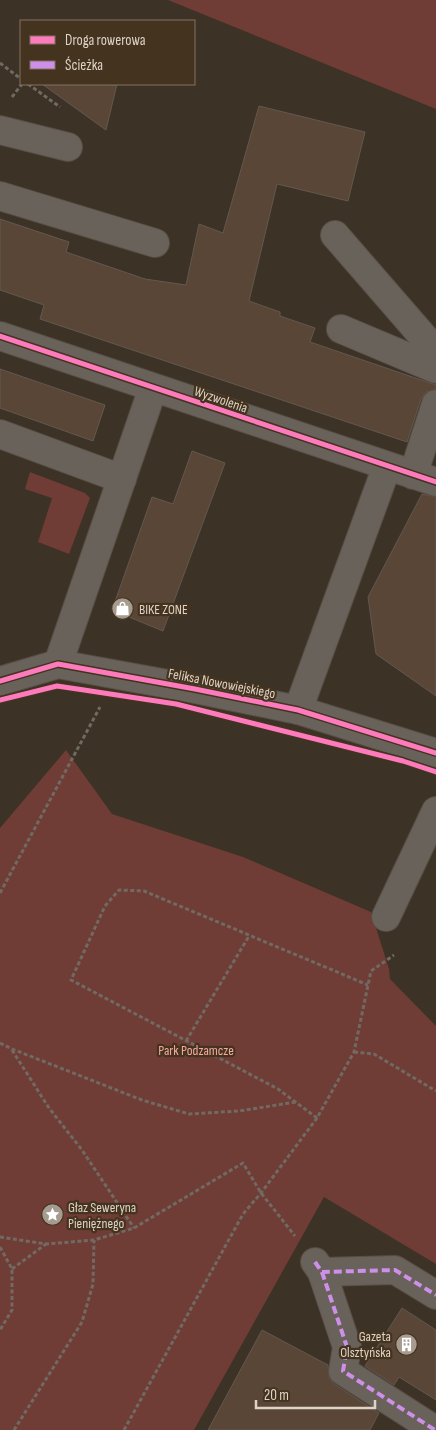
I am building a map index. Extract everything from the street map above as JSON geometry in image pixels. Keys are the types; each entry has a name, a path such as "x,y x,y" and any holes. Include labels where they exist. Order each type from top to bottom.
{"street":[{"path":"0,130 68,147"},
{"path":"0,196 155,243"},
{"path":"336,235 434,348 436,353"},
{"path":"341,329 436,369"},
{"name":"Wyzwolenia","path":"0,336 424,478"},
{"path":"58,664 153,388"},
{"path":"424,478 436,404"},
{"path":"0,434 122,478"},
{"path":"298,710 387,466"},
{"name":"Feliksa Nowowiejskiego","path":"1,675 58,664 298,710 436,753"},
{"path":"386,917 436,811"},
{"path":"435,1430 343,1371 347,1347 318,1267 395,1270 436,1295"}],"path":[{"path":"0,63 20,78"},
{"path":"0,893 101,705"},
{"path":"317,1118 278,1089 72,980 104,906 120,890 144,891 368,985"},
{"path":"186,1040 249,936"},
{"path":"124,1430 243,1214 317,1118 354,1052 371,972 394,956"},
{"path":"0,1043 142,1100 189,1114 239,1111 296,1102"},
{"path":"12,1049 49,1108 82,1150 134,1228"},
{"path":"354,1052 374,1054 436,1091"},
{"path":"0,1237 46,1244 94,1240 134,1228 243,1163 261,1193 318,1267"},
{"path":"14,1430 82,1322 93,1284 94,1240"},
{"path":"12,1269 46,1244"},
{"path":"0,1247 12,1269 12,1310 0,1330"}],"green space":[{"path":"168,0 436,0 436,109"},
{"path":"30,472 85,493 90,498 69,554 38,542 52,498 25,489"},
{"name":"Park Podzamcze","path":"66,750 112,814 243,857 371,912 389,969 390,979 436,1026 436,1264 324,1197 194,1430 0,1430 0,828"}],"building":[{"path":"43,85 117,85 106,130"},
{"path":"259,106 365,132 348,201 277,184 249,301 280,312 280,316 315,328 310,342 436,385 436,389 426,392 421,399 407,442 40,319 44,305 0,290 0,219 69,242 66,252 145,279 186,285 199,224 223,233"},
{"path":"0,369 105,405 93,441 0,408"},
{"path":"192,451 225,463 163,631 112,610 152,497 173,504"},
{"path":"422,494 436,497 436,696 376,654 368,597"},
{"name":"Gazeta Olsztyńska","path":"402,1308 436,1330 436,1400 399,1377 394,1385 365,1366"},
{"path":"262,1330 328,1365 329,1377 334,1384 379,1413 370,1430 208,1430"}],"marked path":[{"path":"315,1262 322,1272 395,1270 436,1295"},
{"path":"322,1272 347,1347 343,1371 435,1430"}],"cycle path":[{"path":"0,336 436,482"},
{"path":"0,681 58,664 298,710 436,753"},
{"path":"0,700 57,686 176,704 403,761 436,772"}],"place":[{"name":"BIKE ZONE","path":"123,609"},
{"name":"Głaz Seweryna Pieniężnego","path":"52,1215"},
{"name":"Gazeta Olsztyńska","path":"407,1344"}]}
